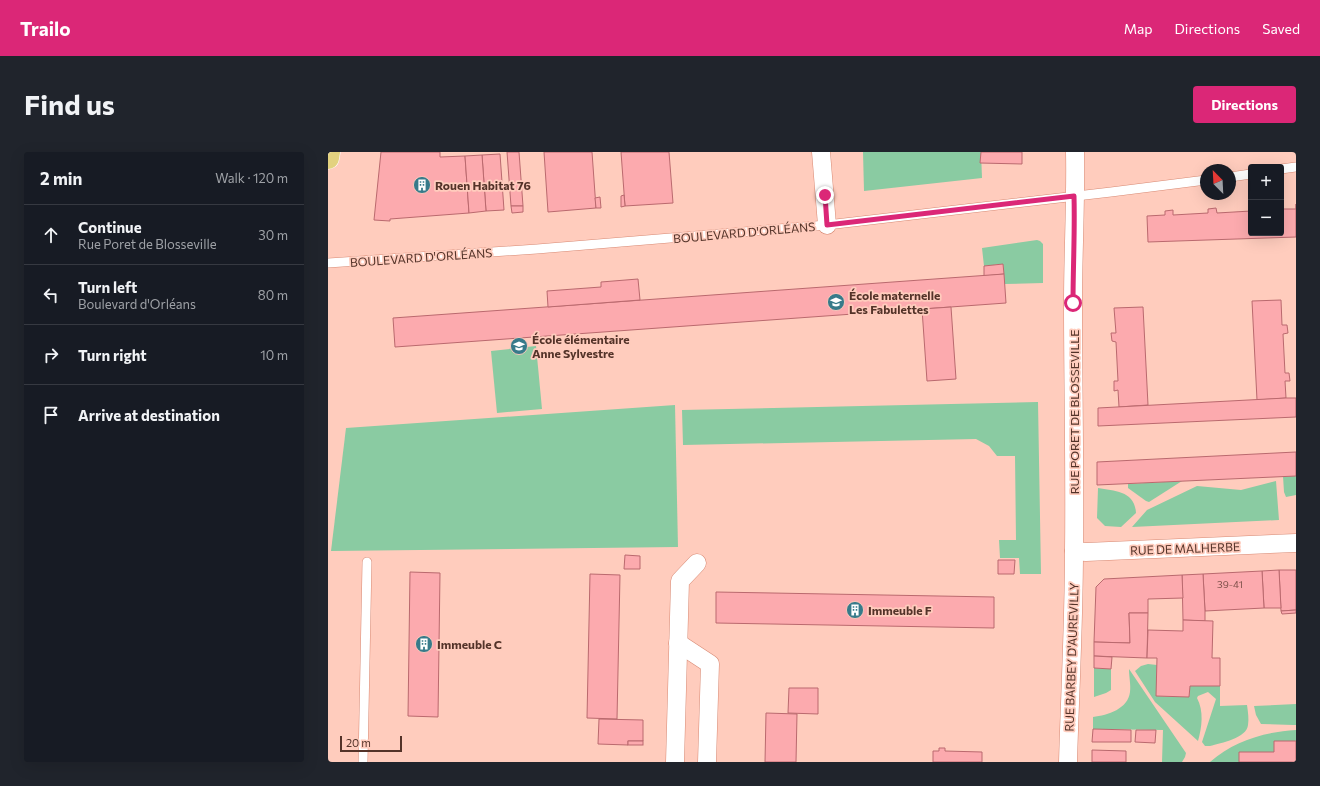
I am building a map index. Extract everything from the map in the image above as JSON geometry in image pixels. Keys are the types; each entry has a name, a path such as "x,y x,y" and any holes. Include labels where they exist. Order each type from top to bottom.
{"main road":[{"path":"328,158 329,152"}],"street":[{"path":"821,152 827,225"},
{"name":"RUE PORET DE BLOSSEVILLE","path":"1074,551 1073,303 1075,152"},
{"name":"RUE DE MALHERBE","path":"1074,551 1086,552 1296,543"},
{"name":"RUE BARBEY D'AUREVILLY","path":"1068,762 1074,551"},
{"path":"675,762 680,581 697,563"},
{"path":"678,643 710,664 707,762"}],"lane":[{"path":"1284,169 1296,167"},
{"path":"1236,176 1248,174"},
{"name":"BOULEVARD D'ORLÉANS","path":"328,263 544,248 827,225 1200,181"},
{"path":"363,762 367,562"}],"green space":[{"path":"863,152 981,152 982,178 864,191"},
{"path":"1037,240 1043,244 1043,283 1004,284 1003,264 984,266 982,248"},
{"path":"536,346 542,409 497,413 491,351"},
{"path":"1038,402 1041,574 1020,574 1019,558 1000,558 999,540 1016,540 1015,456 997,456 989,446 976,439 683,445 682,410"},
{"path":"675,405 678,547 331,551 346,428"},
{"path":"1283,476 1296,476 1296,495 1286,497 1284,492"},
{"path":"1182,481 1149,502 1128,488 1128,484"},
{"path":"1276,481 1279,520 1132,527 1147,510 1197,486 1241,490"},
{"path":"1098,488 1117,491 1128,496 1135,506 1136,513 1121,527 1105,526 1097,518"},
{"path":"1148,664 1157,665 1157,696 1189,697 1190,686 1220,686 1220,706 1247,705 1247,730 1233,739 1210,746 1205,746 1202,742 1216,699 1208,692 1198,696 1197,698 1201,708 1202,719 1198,741 1155,702 1135,671 1141,666"},
{"path":"1094,668 1111,669 1111,690 1094,697"},
{"path":"1129,669 1186,753 1182,762 1162,762 1163,730 1093,729 1093,717 1111,713 1121,707 1128,698 1130,692"},
{"path":"1296,704 1296,725 1261,724 1256,715 1254,706"},
{"path":"1296,730 1296,741 1274,741 1274,752 1239,752 1239,762 1210,762 1229,748 1239,743 1261,735"}],"building":[{"name":"Rouen Habitat 76","path":"381,152 440,152 440,157 465,156 469,213 390,219 390,221 374,220"},
{"path":"507,152 519,152 523,206 511,206"},
{"path":"544,152 592,152 596,208 548,212"},
{"path":"621,152 669,152 673,203 625,206"},
{"path":"981,152 1022,152 1022,164 980,163"},
{"name":"Rouen Habitat 76","path":"500,154 504,210 486,211 482,155"},
{"name":"Rouen Habitat 76","path":"482,155 486,211 469,213 465,156"},
{"path":"624,195 625,206 621,207 621,196"},
{"path":"600,197 601,208 596,208 595,198"},
{"path":"511,206 523,206 523,212 512,213"},
{"path":"1216,208 1217,213 1248,211 1248,236 1284,236 1284,209 1296,209 1296,237 1148,242 1147,216 1165,215 1165,211 1173,210 1173,215 1208,213 1208,209"},
{"path":"1003,264 1004,274 984,276 984,266"},
{"path":"1004,274 1006,303 395,347 393,318"},
{"path":"638,279 640,300 548,307 547,291 601,287 601,282"},
{"path":"1281,300 1282,325 1287,325 1288,333 1283,334 1285,373 1289,373 1290,381 1285,381 1286,398 1257,400 1252,301"},
{"path":"951,307 956,379 927,381 922,309"},
{"path":"1143,307 1148,405 1119,407 1118,390 1114,391 1114,381 1118,381 1116,342 1112,341 1111,333 1116,333 1114,308"},
{"path":"1296,398 1296,417 1098,426 1098,408"},
{"path":"1296,452 1296,476 1097,485 1097,462"},
{"path":"625,555 640,556 640,569 624,569"},
{"path":"998,560 1015,560 1014,574 998,574"},
{"path":"1279,570 1296,570 1296,610 1281,611"},
{"path":"1279,570 1281,608 1264,608 1262,571"},
{"path":"1262,571 1264,608 1205,611 1203,574"},
{"name":"Immeuble C","path":"410,572 440,573 438,717 408,716"},
{"path":"590,574 620,575 617,719 587,718"},
{"path":"1203,574 1205,621 1183,620 1182,575"},
{"path":"1182,575 1183,598 1148,599 1148,613 1129,613 1130,643 1094,642 1096,587 1104,579"},
{"name":"Immeuble F","path":"716,592 994,597 994,628 716,623"},
{"path":"1296,610 1296,613 1282,614 1281,611"},
{"path":"1129,613 1148,613 1147,658 1094,656 1094,642 1130,643"},
{"path":"1183,620 1213,621 1212,658 1220,658 1220,686 1190,686 1189,697 1156,696 1157,658 1147,658 1148,630 1183,631"},
{"path":"1094,656 1112,657 1111,669 1094,668"},
{"path":"789,688 818,688 818,714 788,713"},
{"path":"766,713 797,714 796,762 765,762"},
{"path":"599,719 643,720 643,741 628,741 628,745 598,744"},
{"path":"1093,729 1131,730 1131,742 1092,742"},
{"path":"1136,730 1156,730 1155,743 1135,742"},
{"path":"628,741 643,741 643,745 628,745"},
{"path":"1274,741 1296,741 1296,762 1239,762 1239,752 1274,752"},
{"path":"939,748 945,748 945,751 982,752 982,762 933,762 933,751 939,751"},
{"path":"1092,750 1126,751 1126,762 1092,762"}],"place":[{"name":"Rouen Habitat 76","path":"422,185"},
{"name":"École maternelle Les Fabulettes","path":"836,302"},
{"name":"École élémentaire Anne Sylvestre","path":"519,346"},
{"name":"Immeuble F","path":"855,610"},
{"name":"Immeuble C","path":"424,644"}],"route":[{"path":"825,195 827,225 1074,196 1073,303"}]}
